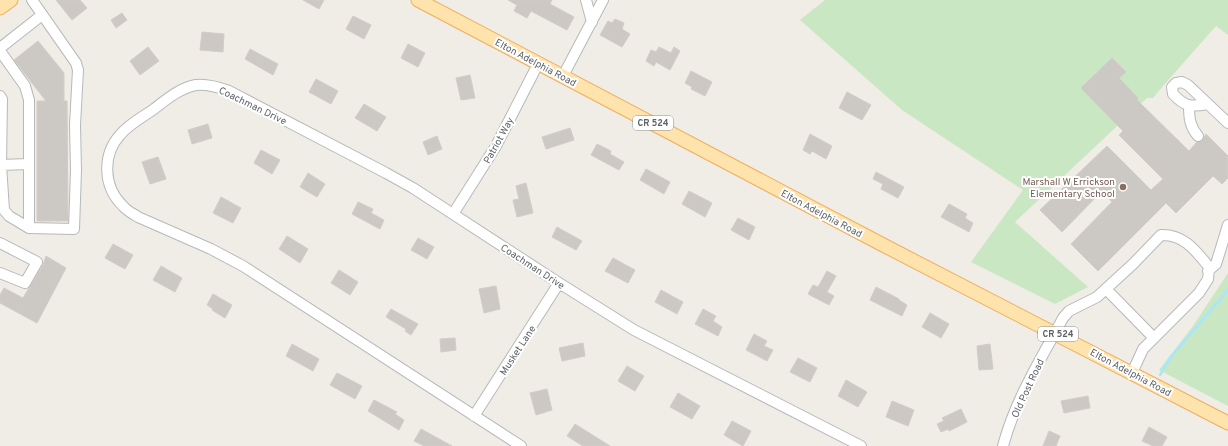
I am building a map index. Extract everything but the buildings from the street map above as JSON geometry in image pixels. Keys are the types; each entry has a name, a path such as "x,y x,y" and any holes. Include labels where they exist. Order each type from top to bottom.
{"main road":[{"path":"0,8 11,0"},
{"name":"Elton Adelphia Road","path":"418,0 887,247 1228,423"}],"street":[{"path":"0,96 2,99 1,165 4,210 9,216 29,228 74,230 76,170 75,125 78,70 76,63 32,0"},
{"path":"586,0 592,22"},
{"path":"563,76 603,0"},
{"path":"0,48 42,15"},
{"path":"0,52 25,86 29,100 29,228"},
{"name":"Patriot Way","path":"453,214 496,146 538,64"},
{"path":"1208,104 1189,106 1178,100 1173,94 1172,87 1176,83 1182,82 1188,85 1208,104 1228,123"},
{"name":"Coachman Drive","path":"521,446 242,266 211,249 128,211 118,201 111,189 107,175 107,160 115,141 129,126 182,90 196,85 217,86 386,173 412,188 559,284 634,330 861,446"},
{"path":"1189,106 1190,121 1193,130 1198,136"},
{"path":"1,165 29,164"},
{"path":"1132,373 1142,349 1199,293 1208,279 1208,270 1216,264 1228,224"},
{"name":"Old Post Road","path":"1003,446 1014,413 1024,391 1063,318 1069,311 1097,297 1133,264 1161,235 1169,235 1180,238 1203,260 1208,267 1208,270"},
{"path":"0,243 37,262 25,283 0,273"},
{"name":"Musket Lane","path":"474,416 559,284"},
{"path":"1106,289 1154,338"}],"green space":[{"path":"825,0 1228,0 1228,35 1216,26 1153,98 1147,98 1015,222 1088,287 1055,304 971,262 1023,190 902,110 800,20"},
{"path":"1228,273 1228,406 1159,370 1193,326"}],"waterway":[{"path":"1160,375 1170,358 1228,290"}],"place":[{"name":"Marshall W Errickson Elementary School","path":"1123,187"}]}
